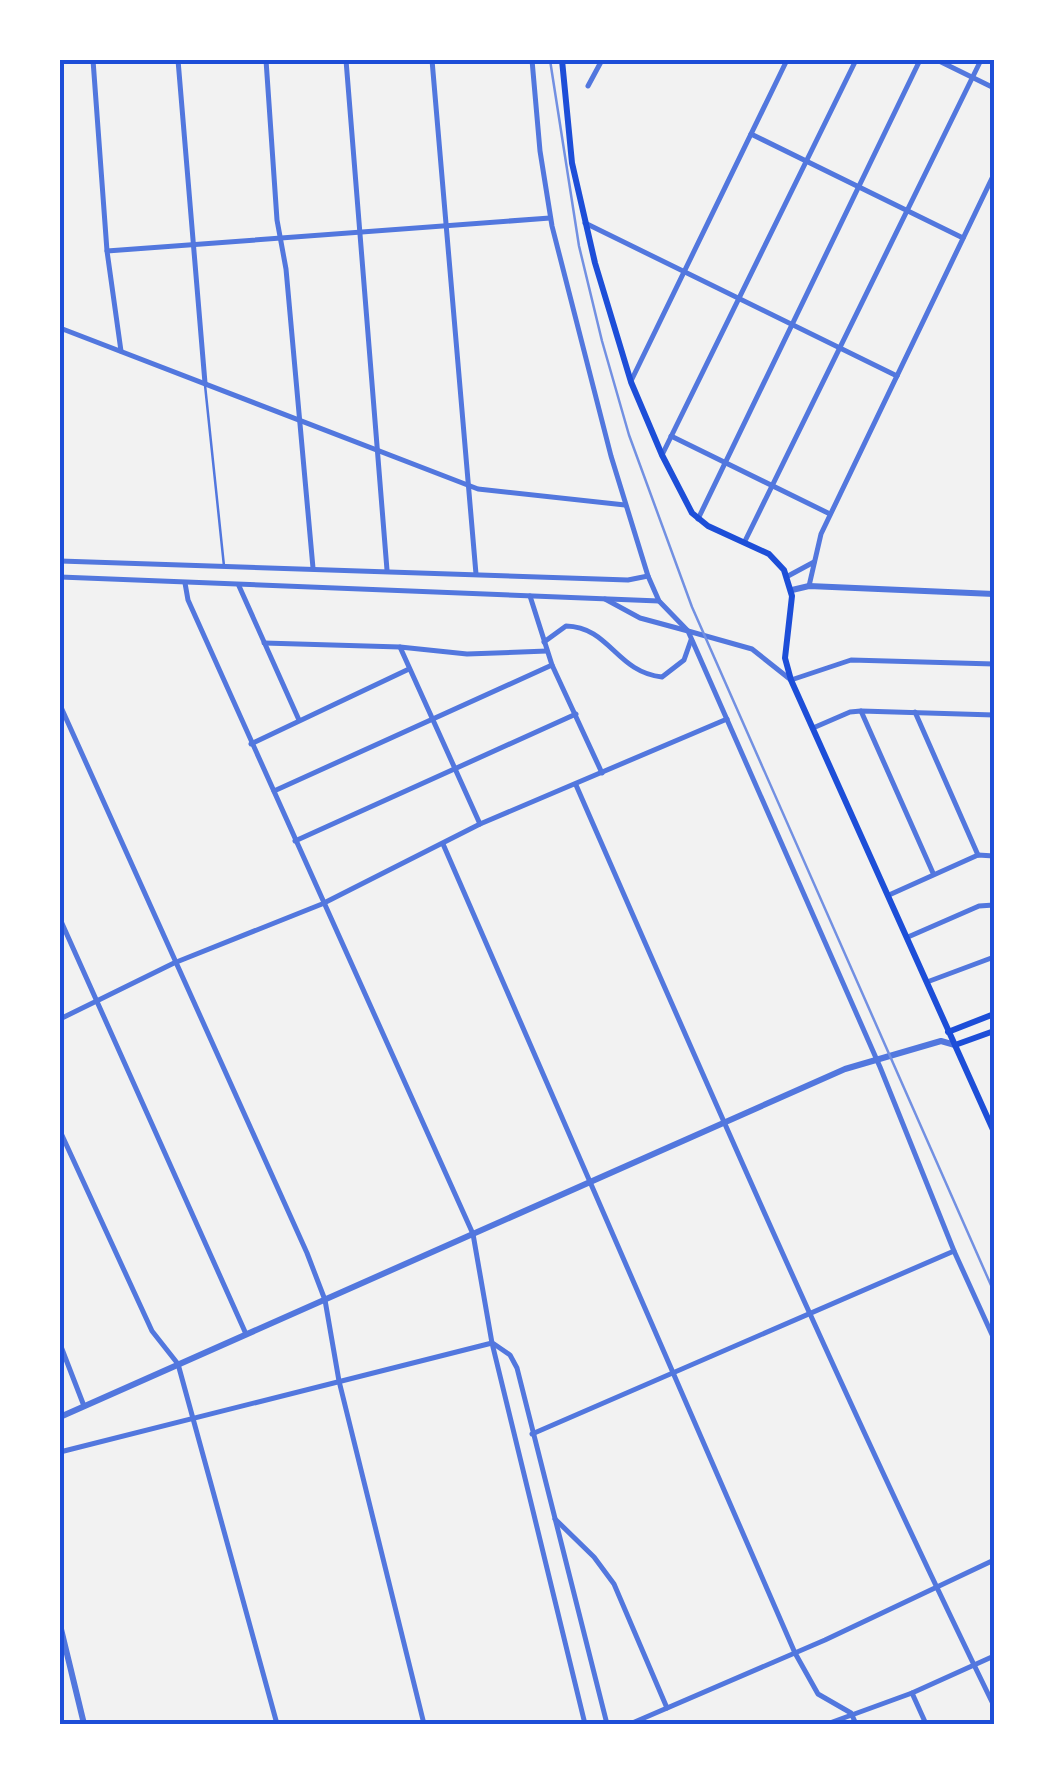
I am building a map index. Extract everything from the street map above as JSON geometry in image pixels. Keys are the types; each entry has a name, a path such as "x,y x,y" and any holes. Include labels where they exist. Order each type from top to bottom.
{"main road":[{"path":"562,60 572,164 610,320 630,382 681,496 698,518 775,558 788,576 792,590 785,658 790,680 994,1132"},
{"path":"948,1032 994,1014"},
{"path":"954,1045 994,1032"}],"street":[{"path":"92,60 107,250 121,351"},
{"path":"178,60 205,383"},
{"path":"266,60 313,568"},
{"path":"346,60 387,571"},
{"path":"432,60 476,574"},
{"path":"532,60 550,218 648,576 659,601 688,632 994,1339"},
{"path":"588,86 602,60"},
{"path":"630,382 788,60"},
{"path":"662,455 856,60"},
{"path":"698,518 920,60"},
{"path":"937,60 994,88"},
{"path":"745,541 980,60"},
{"path":"752,134 963,238"},
{"path":"810,586 821,534 994,174"},
{"path":"107,250 550,218"},
{"path":"586,223 897,376"},
{"path":"60,328 466,485 502,494 626,505"},
{"path":"671,436 831,514"},
{"path":"60,561 628,580 648,576"},
{"path":"788,576 814,562"},
{"path":"60,578 659,601"},
{"path":"185,582 188,600 251,744 473,1234 492,1343 585,1724"},
{"path":"239,585 299,720"},
{"path":"792,590 810,586 994,594"},
{"path":"530,596 552,665 602,773"},
{"path":"605,599 640,618 752,648 790,680 851,660 994,664"},
{"path":"544,642 566,626 588,629 627,665 662,677 684,660 691,640"},
{"path":"264,643 400,647 468,654 547,651"},
{"path":"400,647 480,824"},
{"path":"274,792 552,665"},
{"path":"251,744 409,670"},
{"path":"60,706 326,1300 340,1381 424,1724"},
{"path":"813,728 860,711 994,716"},
{"path":"860,711 933,873"},
{"path":"914,712 978,855"},
{"path":"295,841 576,714"},
{"path":"60,1020 174,963 322,904 480,824 727,719"},
{"path":"576,784 723,1122 994,1706"},
{"path":"442,844 794,1653 818,1694 851,1713 856,1724"},
{"path":"890,895 978,855 994,856"},
{"path":"908,937 979,906 994,905"},
{"path":"60,918 246,1334"},
{"path":"928,982 994,957"},
{"path":"941,1041 948,1032"},
{"path":"60,1417 723,1122 876,1059 941,1041 954,1045"},
{"path":"60,1131 152,1331 178,1364 276,1724"},
{"path":"532,1434 954,1251"},
{"path":"60,1452 492,1343 510,1355 517,1368 607,1724"},
{"path":"60,1344 84,1406"},
{"path":"520,1450 540,1466"},
{"path":"554,1518 594,1557 614,1584 666,1708"},
{"path":"630,1724 994,1560"},
{"path":"60,1625 84,1724"},
{"path":"827,1724 912,1693 994,1656"},
{"path":"912,1693 926,1724"}],"lane":[{"path":"205,383 224,566"}],"railway":[{"path":"550,60 579,246 629,435 692,607 994,1292"}]}
